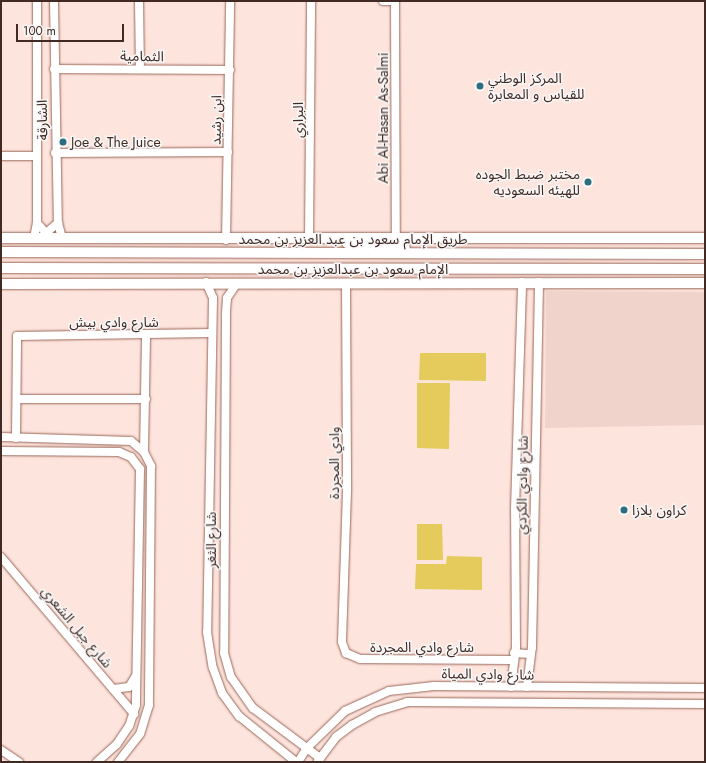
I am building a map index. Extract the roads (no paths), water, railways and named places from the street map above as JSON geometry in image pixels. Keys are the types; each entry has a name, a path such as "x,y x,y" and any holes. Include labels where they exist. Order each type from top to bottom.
{"main road":[{"path":"1,238 226,240 396,236 705,238"},
{"path":"309,239 454,254"},
{"path":"96,253 114,247 154,246 180,240"},
{"name":"طريق الإمام سعود بن عبد العزيز بن محمد","path":"1,252 705,254"},
{"name":"طريق الإمام سعود بن عبد العزيز بن محمد","path":"1,268 92,270 705,269"},
{"path":"92,270 187,282"},
{"name":"الإمام سعود بن عبدالعزيز بن محمد","path":"1,284 187,282 346,284 522,282 705,283"}],"street":[{"name":"الشارقة","path":"34,238 37,222 37,1"},
{"name":"الشارقة","path":"54,1 55,153 58,223 62,238"},
{"path":"139,1 140,69"},
{"name":"ابن رشيد","path":"226,240 230,1"},
{"name":"البراري","path":"309,239 311,1"},
{"path":"383,1 395,1"},
{"name":"Abi Al-Hasan As-Salmi","path":"395,1 396,236"},
{"name":"الثمامية","path":"54,69 230,70"},
{"path":"55,153 228,152"},
{"path":"1,156 37,156"},
{"path":"37,222 46,233 58,223"},
{"name":"شارع الثغر","path":"206,282 213,298 207,632 213,668 222,693 240,716 270,742 297,762"},
{"name":"شارع وادي الكردي","path":"511,687 522,282"},
{"name":"شارع وادي الكردي","path":"527,687 530,654 539,282"},
{"name":"شارع الثغر","path":"237,283 227,298 224,652 231,677 253,708 319,760"},
{"name":"وادي المجردة","path":"342,642 347,491 346,284"},
{"path":"522,310 538,310"},
{"path":"144,452 146,335"},
{"name":"شارع وادي بيش","path":"17,399 17,336 212,336 226,340"},
{"path":"16,438 17,399 146,399"},
{"path":"1,437 111,438 131,441 144,452 151,466 149,705 140,734 118,762"},
{"path":"1,451 119,452 131,456 140,469 137,675 134,714 117,744 101,761"},
{"path":"516,468 535,468"},
{"name":"شارع جبل الشعري","path":"1,557 134,714"},
{"name":"شارع وادي المجردة","path":"342,642 346,654 360,659 513,657"},
{"path":"513,657 530,654"},
{"path":"113,689 129,686 137,675"},
{"name":"شارع وادي المياة","path":"297,762 306,749 345,711 374,695 418,687 705,688"},
{"name":"شارع وادي المياة","path":"319,760 336,737 352,725 374,712 407,702 705,704"},
{"path":"270,742 279,730"},
{"path":"1,750 19,762"}],"place":[{"name":"المركز الوطني للقياس و المعابرة","path":"480,86"},
{"name":"Joe & The Juice","path":"63,142"},
{"name":"مختبر ضبط الجوده للهيئه السعوديه","path":"588,182"},
{"name":"كراون بلازا","path":"624,510"}]}
